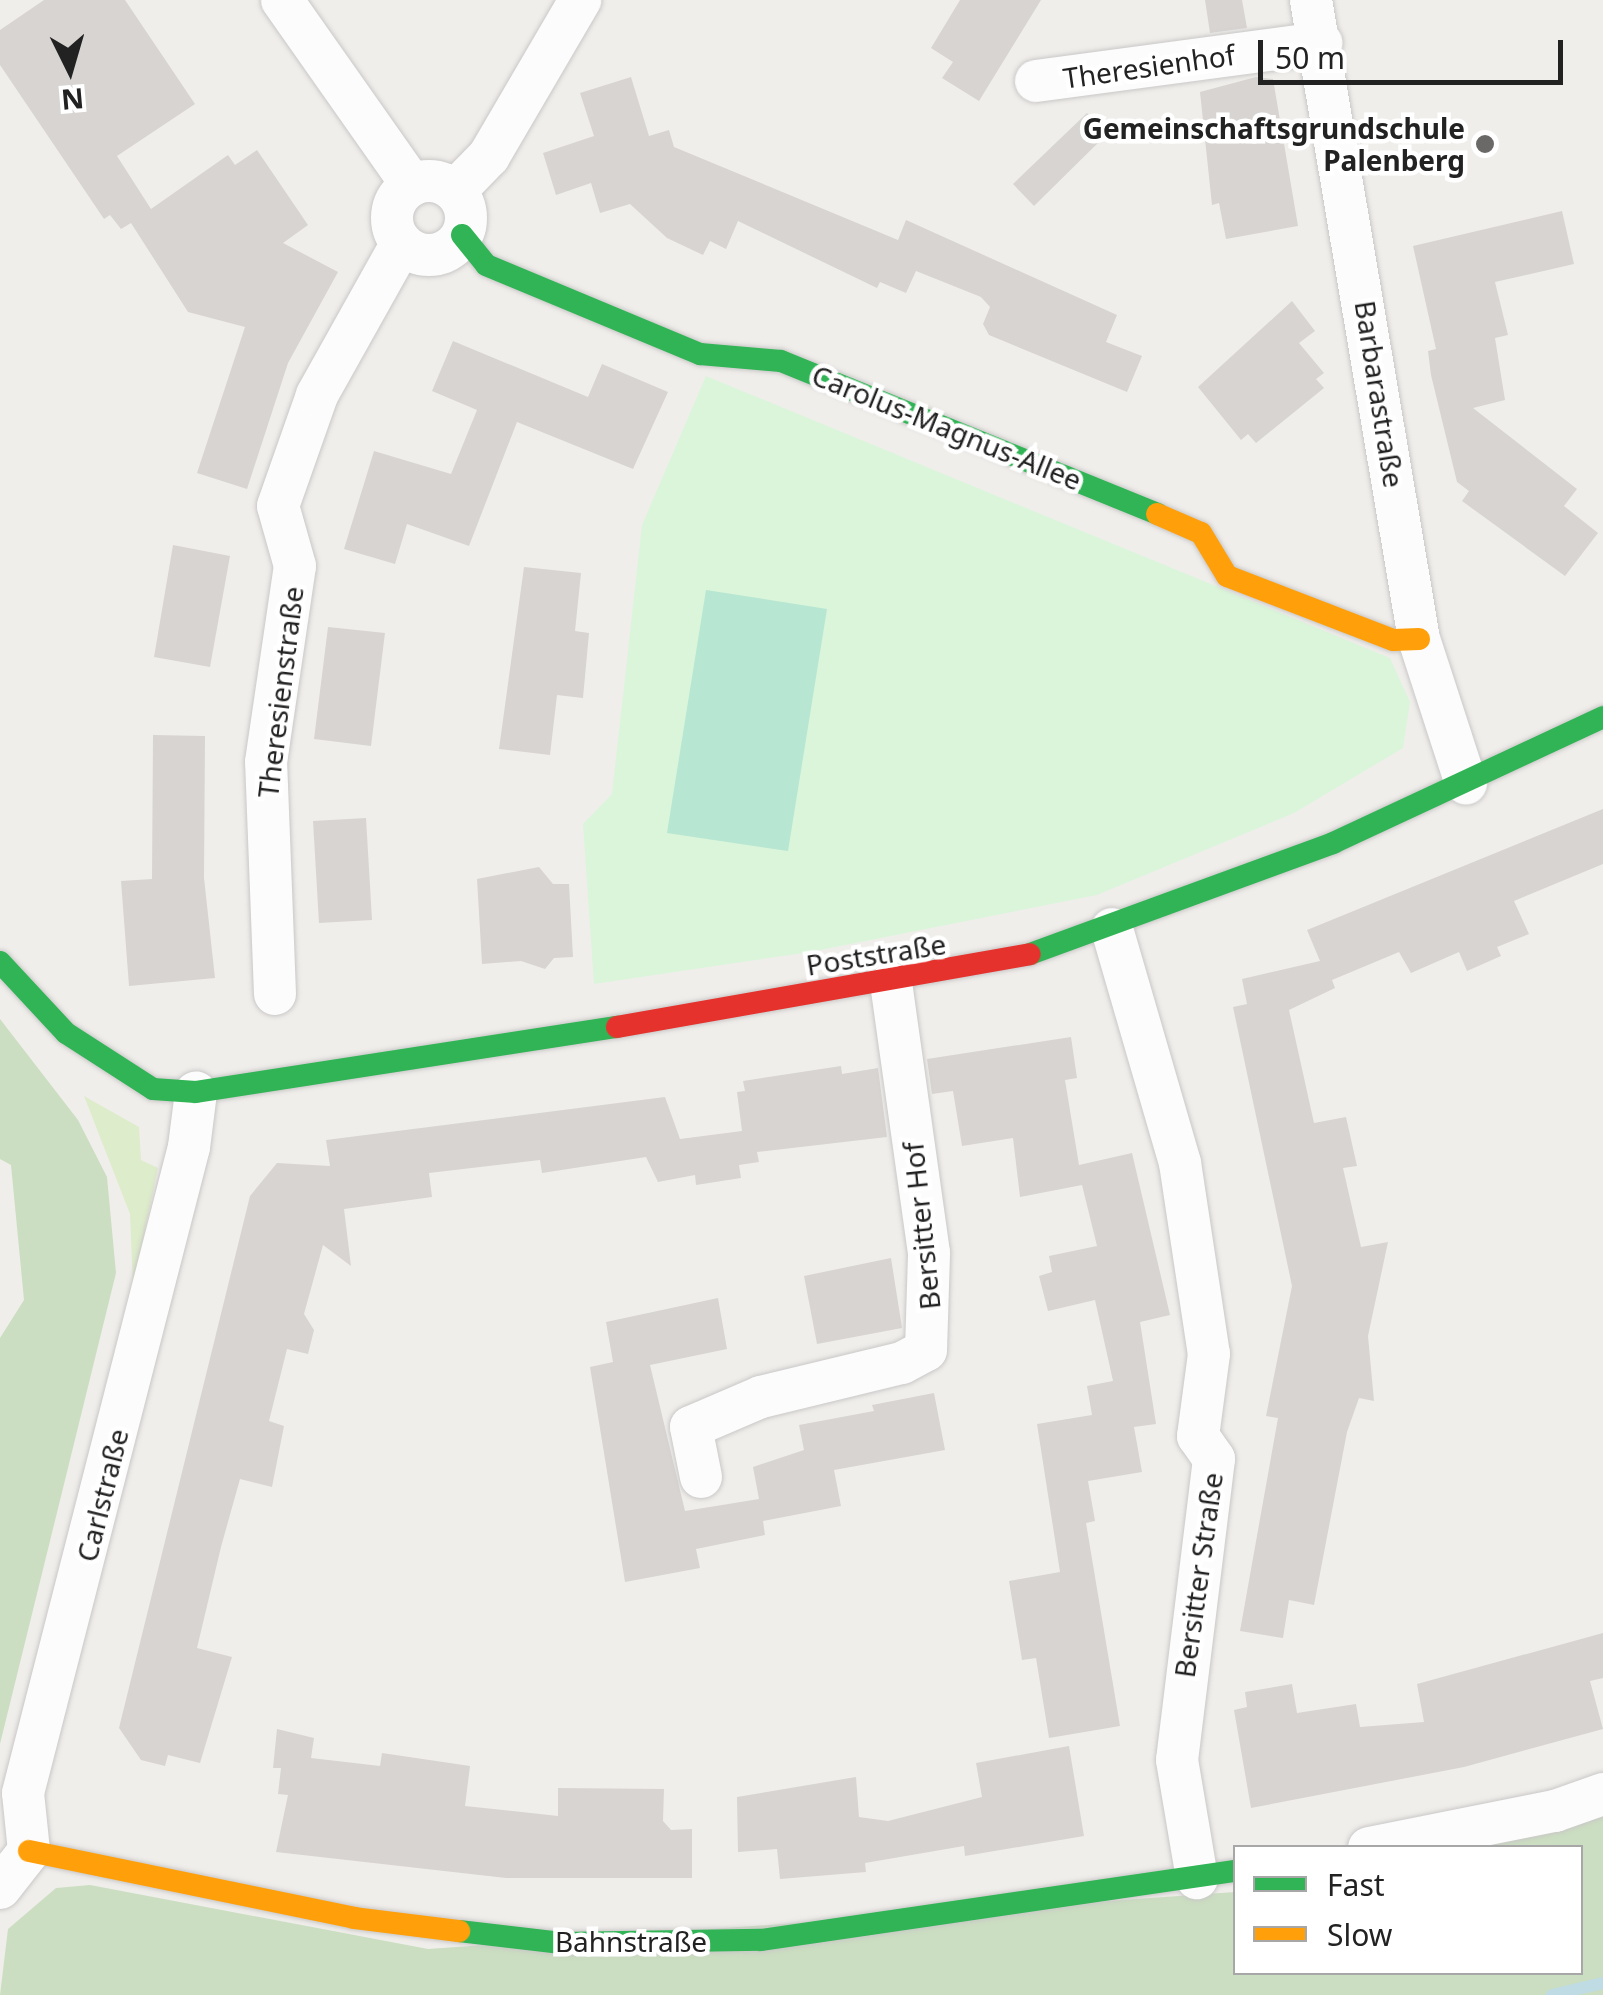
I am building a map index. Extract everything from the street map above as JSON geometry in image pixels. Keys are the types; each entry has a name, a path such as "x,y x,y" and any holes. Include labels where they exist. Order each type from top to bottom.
{"street":[{"path":"282,0 412,186"},
{"path":"455,190 489,156 580,0"},
{"name":"Barbarastraße","path":"1312,0 1419,639 1466,784"},
{"name":"Theresienhof","path":"1036,81 1321,42"},
{"path":"435,182 455,190 464,204 462,235 434,254 402,243 393,211 412,186 435,182"},
{"name":"Carolus-Magnus-Allee","path":"462,235 486,265 700,354 781,361 906,407 1201,532 1228,576 1393,640 1419,639"},
{"name":"Theresienstraße","path":"275,994 266,762 295,566 278,506 316,395 402,243"},
{"name":"Poststraße","path":"0,962 66,1033 119,1072 153,1089 196,1092 891,984 1007,962 1112,929 1466,784 1603,717"},
{"name":"Bersitter Straße","path":"1112,929 1180,1162 1210,1354 1198,1436 1214,1459 1178,1760 1216,1875"},
{"name":"Bersitter Hof","path":"701,1477 692,1427 761,1398 902,1363 926,1350 929,1253 891,984"},
{"name":"Carlstraße","path":"30,1851 23,1793 189,1147 196,1092"},
{"path":"1382,1845 1603,1794"},
{"path":"0,1888 30,1851"},
{"name":"Bahnstraße","path":"30,1851 370,1921 561,1943 761,1940 1216,1875"}],"green space":[{"path":"706,376 1390,658 1410,702 1403,748 1294,813 1097,895 810,952 594,984 583,824 612,794 642,525"},
{"path":"706,590 827,609 788,851 667,833"},
{"path":"0,1019 78,1120 107,1177 116,1273 0,1744 0,1338 24,1300 11,1165 0,1159"},
{"path":"84,1096 139,1127 141,1160 158,1168 133,1287 130,1214"},
{"path":"1603,1812 1603,1995 0,1995 8,1929 56,1888 90,1885 428,1949 1233,1892 1233,1975 1583,1975 1583,1845 1480,1845"}],"building":[{"path":"44,0 125,0 195,104 117,156 151,209 228,155 235,165 257,150 308,225 283,243 338,272 288,363 247,489 197,473 245,327 188,312 131,223 121,229 110,215 104,219 0,65 0,30"},
{"path":"960,0 1041,0 979,101 942,78 953,62 931,48"},
{"path":"1205,0 1242,0 1247,28 1210,33"},
{"path":"631,77 649,136 669,130 674,147 898,240 906,220 1117,315 1106,342 1142,356 1127,392 989,335 983,324 990,307 981,297 916,271 906,293 880,282 877,288 738,221 726,249 710,241 703,255 667,238 630,204 600,213 591,183 556,195 543,153 594,136 580,93"},
{"path":"1256,77 1273,79 1298,226 1226,239 1219,203 1212,205 1200,92"},
{"path":"1087,113 1107,134 1034,206 1013,184"},
{"path":"1562,211 1574,264 1495,282 1508,335 1495,338 1505,400 1473,408 1577,489 1564,506 1598,533 1565,576 1462,501 1469,491 1457,482 1431,375 1428,351 1436,349 1413,246"},
{"path":"1292,301 1315,331 1299,343 1324,373 1316,379 1324,388 1256,443 1248,434 1241,440 1198,387"},
{"path":"453,341 588,397 602,364 668,392 633,469 517,422 469,546 407,524 395,564 344,549 374,451 451,474 477,410 432,391"},
{"path":"173,545 230,556 210,667 154,657"},
{"path":"524,567 581,573 575,631 589,633 583,698 557,695 550,755 499,749"},
{"path":"328,627 385,633 371,746 314,739"},
{"path":"153,735 205,736 204,878 215,978 129,986 121,881 152,879"},
{"path":"1603,809 1603,864 1514,901 1529,934 1497,947 1501,956 1467,971 1459,952 1411,973 1399,952 1332,980 1335,988 1289,1010 1314,1123 1346,1117 1357,1166 1343,1168 1361,1247 1388,1242 1368,1336 1374,1401 1359,1398 1347,1432 1314,1605 1289,1600 1283,1638 1240,1631 1278,1418 1266,1416 1292,1286 1233,1007 1247,1004 1242,979 1320,961 1307,930"},
{"path":"366,818 372,920 319,923 313,821"},
{"path":"539,867 553,884 569,884 573,957 554,958 545,969 521,961 482,964 477,879"},
{"path":"1071,1037 1077,1078 1065,1080 1079,1165 1132,1153 1170,1315 1140,1322 1156,1424 1134,1427 1142,1472 1088,1481 1095,1521 1086,1523 1120,1726 1049,1738 1036,1658 1022,1660 1009,1581 1060,1572 1037,1424 1092,1415 1087,1386 1113,1381 1095,1300 1048,1311 1039,1276 1052,1272 1049,1256 1097,1246 1082,1185 1020,1197 1013,1138 962,1146 953,1091 932,1094 927,1059"},
{"path":"841,1066 842,1074 878,1068 887,1137 757,1152 759,1162 739,1165 741,1178 696,1185 695,1175 658,1182 646,1157 542,1173 540,1160 429,1173 432,1197 344,1209 351,1266 323,1245 304,1314 314,1330 308,1354 287,1349 269,1421 284,1426 272,1487 240,1479 221,1547 197,1648 232,1657 200,1763 168,1755 165,1766 141,1760 119,1728 250,1196 277,1163 330,1166 326,1140 665,1097 680,1139 742,1131 737,1092 745,1091 743,1081"},
{"path":"891,1258 902,1328 817,1344 804,1276"},
{"path":"718,1298 727,1349 650,1365 685,1511 759,1499 753,1467 804,1450 799,1425 874,1411 872,1405 934,1393 945,1450 834,1470 841,1506 763,1521 765,1535 696,1549 700,1568 625,1582 590,1367 613,1362 606,1322"},
{"path":"1603,1633 1603,1678 1590,1681 1603,1729 1464,1767 1251,1808 1234,1710 1247,1707 1245,1692 1292,1684 1297,1713 1356,1704 1360,1727 1424,1722 1417,1684"},
{"path":"277,1729 314,1738 311,1758 380,1766 382,1753 470,1766 465,1806 558,1816 558,1788 664,1789 663,1821 671,1830 692,1829 692,1878 506,1878 276,1852 288,1795 278,1794 281,1768 273,1768"},
{"path":"1069,1746 1084,1836 965,1856 964,1846 865,1863 866,1872 780,1879 777,1849 738,1852 737,1797 856,1777 859,1817 888,1821 982,1797 976,1763"}],"waterway":[{"path":"1552,1995 1603,1983"}],"traffic: fast":[{"path":"462,235 486,265 700,354 781,361 1157,514"},
{"path":"1030,954 1333,843 1603,717"},
{"path":"0,962 66,1033 153,1089 196,1092 617,1027"},
{"path":"459,1931 561,1943 761,1940 1233,1871"}],"traffic: slow":[{"path":"1157,514 1201,533 1227,576 1393,640 1419,639"},
{"path":"29,1851 354,1918 459,1931"}],"traffic: jam":[{"path":"617,1027 1030,954"}],"place":[{"name":"Gemeinschaftsgrundschule Palenberg","path":"1485,144"}]}
